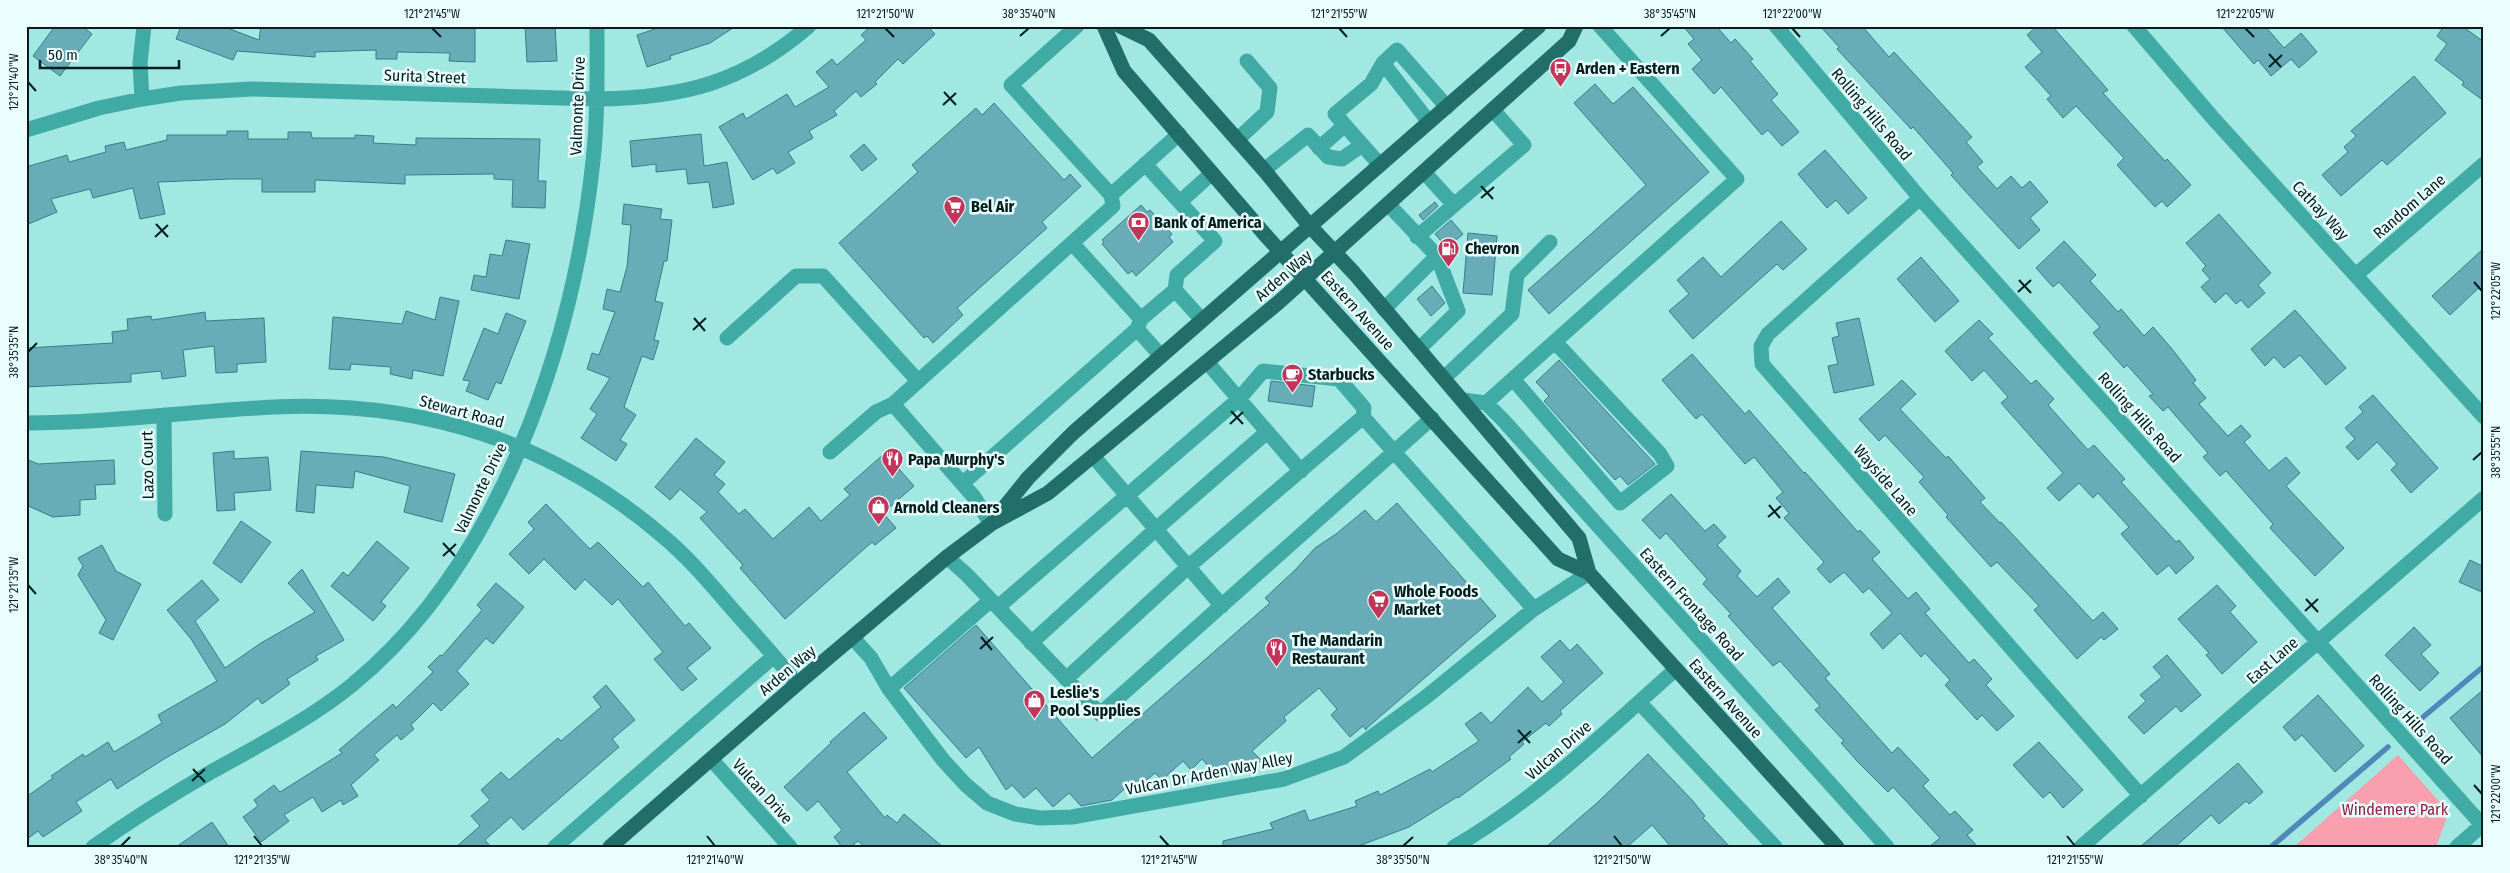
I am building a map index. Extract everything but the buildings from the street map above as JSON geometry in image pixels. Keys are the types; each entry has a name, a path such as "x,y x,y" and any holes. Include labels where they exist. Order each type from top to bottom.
{"main road":[{"name":"Eastern Avenue","path":"1104,26 1124,71 1280,251 1558,559 1589,573 1837,847"},
{"name":"Eastern Avenue","path":"1120,26 1149,40 1463,400 1579,538 1589,573"},
{"name":"Arden Way","path":"991,524 1028,478 1066,440 1309,225 1539,26"},
{"name":"Arden Way","path":"610,847 796,684 854,638 948,557 991,524 1048,493 1306,278 1569,41 1576,26"}],"street":[{"path":"142,99 140,63 144,26"},
{"name":"Valmonte Drive","path":"93,847 185,788 308,717 352,685 392,648 439,593 470,548 495,502 520,446 543,386 572,284 586,214 593,160 597,99 597,26"},
{"name":"Surita Street","path":"26,130 99,108 142,99 181,93 252,89 597,99 644,98 702,87 757,64 809,26"},
{"path":"830,452 876,412 892,404 1113,206 1111,195 1011,85 1077,26"},
{"path":"1463,400 1486,403 1737,179 1600,26"},
{"name":"Rolling Hills Road","path":"1776,26 1920,198 2483,826"},
{"name":"Cathay Way","path":"2134,26 2212,117 2357,274 2484,417"},
{"path":"1380,165 1335,114 1372,84 1383,63 1397,50 1447,106"},
{"path":"1237,140 1267,112 1270,88 1246,61"},
{"path":"1383,63 1429,122"},
{"path":"1417,237 1524,145 1493,110"},
{"path":"1319,148 1345,125"},
{"path":"1111,195 1179,134"},
{"path":"1264,170 1308,135 1328,157 1342,159 1362,145"},
{"path":"964,484 1175,290 1177,275 1215,241 1145,164"},
{"name":"Random Lane","path":"2357,274 2484,164"},
{"path":"1424,172 1454,205"},
{"path":"1180,202 1212,173"},
{"name":"Wayside Lane","path":"1920,198 1768,334 1761,346 1762,364 2141,796"},
{"path":"1388,204 1417,237 1437,256 1458,311 1419,349"},
{"path":"1444,378 1512,314 1516,275 1550,242"},
{"path":"1072,243 1139,324 1161,356"},
{"path":"1384,309 1437,256"},
{"path":"727,338 796,276 823,276 918,381"},
{"path":"1175,290 1202,320"},
{"path":"1513,379 1620,503 1667,466 1660,454 1555,342"},
{"path":"1207,362 1301,471"},
{"path":"889,689 1128,497 1239,399 1263,371 1339,379 1364,408 1363,418 1188,567 1066,679"},
{"name":"Eastern Frontage Road","path":"1486,403 1887,847"},
{"path":"892,404 964,484 991,524"},
{"name":"Stewart Road","path":"26,423 275,407 365,409 429,418 520,446 552,460 598,486 627,506 667,539 692,563 774,656 796,684"},
{"name":"Lazo Court","path":"164,415 165,514"},
{"path":"1363,418 1534,609"},
{"path":"948,557 1100,714 1432,418"},
{"path":"1031,643 1156,529 1267,432"},
{"path":"1093,456 1222,606"},
{"name":"East Lane","path":"2081,847 2484,498"},
{"name":"Vulcan Dr Arden Way Alley","path":"854,638 871,658 889,689 943,760 964,784 987,803 1015,814 1072,816 1284,779 1344,757 1426,697 1534,609 1589,573"},
{"path":"555,847 774,656"},
{"name":"Vulcan Drive","path":"1454,847 1492,825 1538,790 1676,669"},
{"path":"1639,702 1775,847"},
{"name":"Vulcan Drive","path":"711,759 790,847"},
{"path":"2457,847 2483,826"}],"green space":[{"name":"Windemere Park","path":"2398,755 2443,806 2446,820 2436,847 2294,847"}],"waterway":[{"path":"2416,723 2484,666"},
{"path":"2271,847 2388,747"}],"place":[{"name":"Arden + Eastern","path":"1560,87"},
{"name":"Bel Air","path":"955,225"},
{"name":"Bank of America","path":"1138,241"},
{"name":"Chevron","path":"1449,267"},
{"name":"Starbucks","path":"1292,393"},
{"name":"Papa Murphy's","path":"892,478"},
{"name":"Arnold Cleaners","path":"878,526"},
{"name":"Whole Foods Market","path":"1378,619"},
{"name":"The Mandarin Restaurant","path":"1276,668"},
{"name":"Leslie's Pool Supplies","path":"1034,720"}]}
